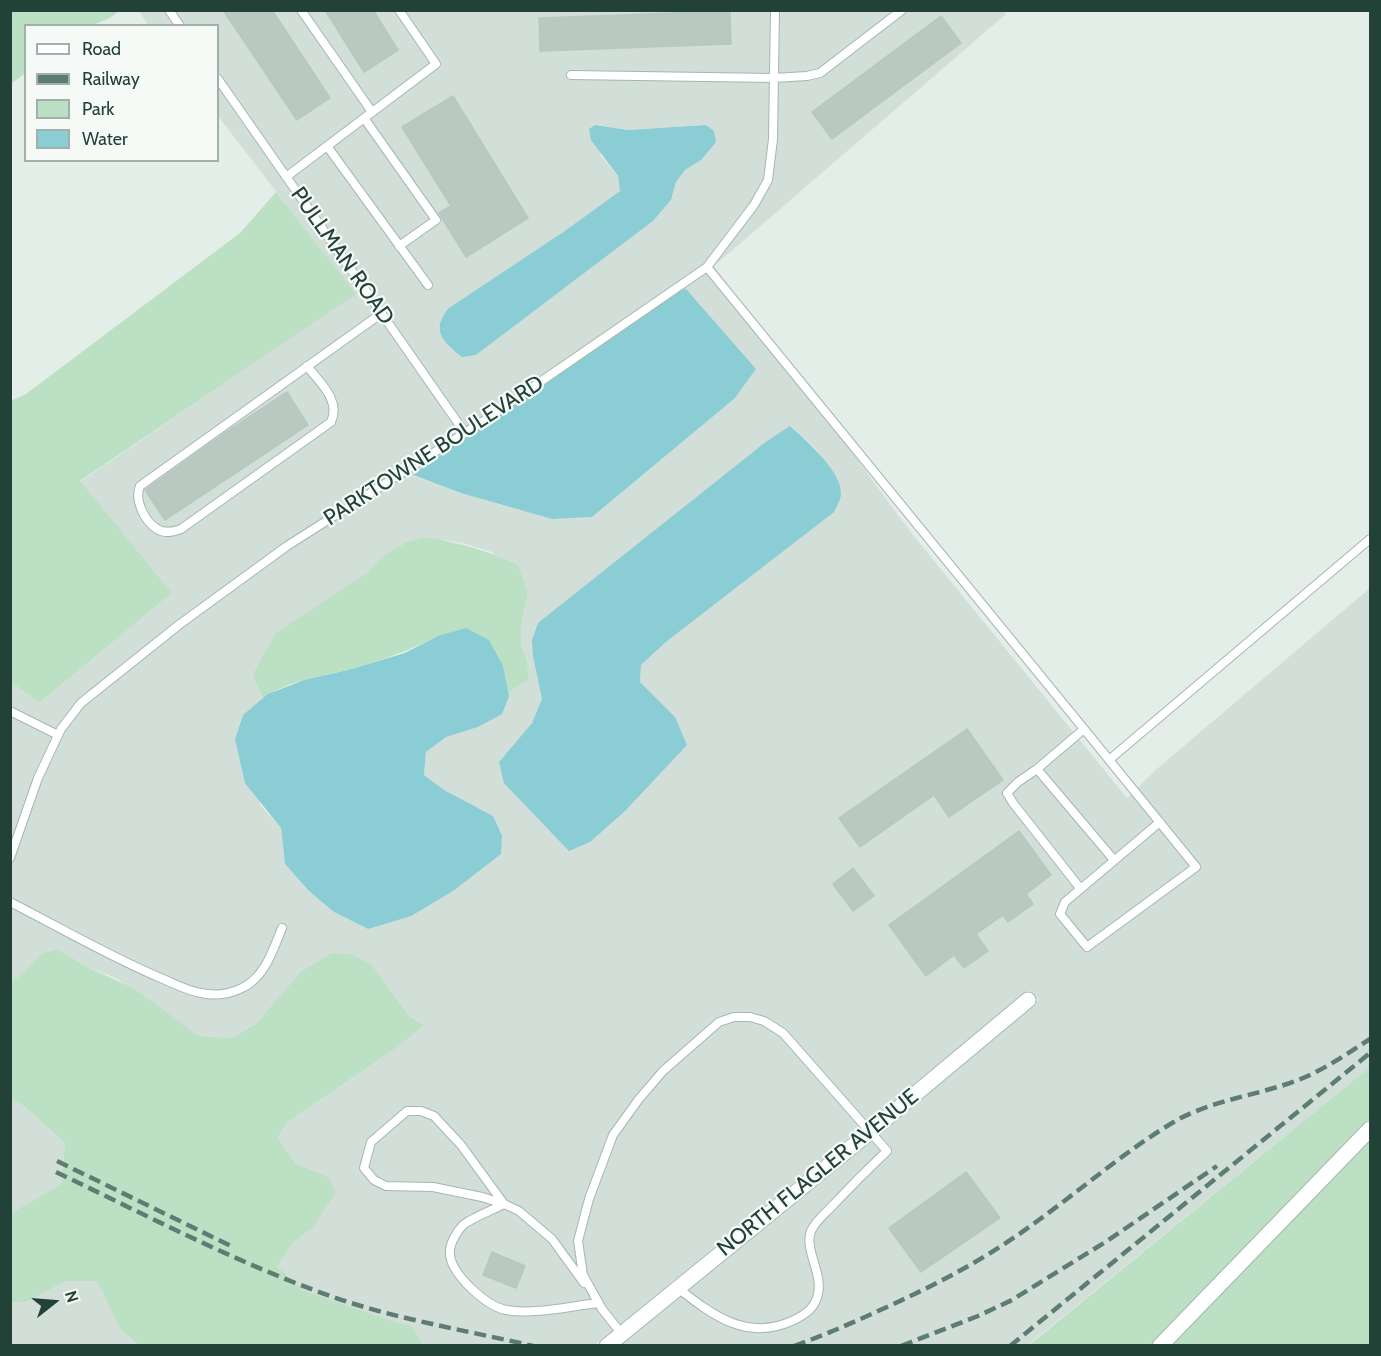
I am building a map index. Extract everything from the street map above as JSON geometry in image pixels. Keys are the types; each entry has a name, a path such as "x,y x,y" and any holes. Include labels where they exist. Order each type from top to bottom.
{"street":[{"name":"NORTH FLAGLER AVENUE","path":"607,1346 1028,1000"},
{"path":"1160,1346 1371,1129"}],"lane":[{"path":"169,10 179,24"},
{"path":"301,10 436,220 399,246"},
{"path":"286,177 436,64 399,10"},
{"name":"PARKTOWNE BOULEVARD","path":"10,858 38,778 58,735 81,703 189,618 287,546 465,433 707,267 754,205 768,180 773,139 775,10"},
{"path":"571,75 774,78 807,76 820,73 902,10"},
{"name":"PULLMAN ROAD","path":"219,80 465,433"},
{"path":"327,146 428,285"},
{"path":"707,267 1160,822 1196,867 1088,946 1060,914 1065,902 1160,822"},
{"path":"307,366 335,405 335,414 331,422 181,529 170,533 157,529 139,506 137,493 140,486 307,366 382,313"},
{"path":"1109,760 1371,539"},
{"path":"10,711 58,735"},
{"path":"1080,888 1007,793 1084,729"},
{"path":"1037,769 1114,860"},
{"path":"10,902 140,970 200,993 215,994 244,988 270,959 282,928"},
{"path":"598,1303 583,1275 578,1241 589,1199 613,1135 663,1071 719,1022 734,1017 750,1017 764,1021 783,1033 887,1151 853,1183 810,1234 820,1282 816,1303 807,1313 791,1322 764,1329 747,1327 722,1319 678,1288"},
{"path":"504,1204 461,1145 434,1116 421,1111 407,1111 371,1142 364,1168 374,1180 386,1185 433,1187 482,1197 519,1211 552,1239 621,1334"},
{"path":"504,1204 463,1225 451,1244 450,1256 463,1281 482,1299 505,1310 529,1311 598,1303"}],"shaded area":[{"path":"139,11 1003,11 1006,14 714,266 913,535 1127,798 1158,768 1370,588 1370,1067 1028,1345 618,1345 876,1136 1039,1000 1029,990 595,1345 423,1346 410,1326 303,1290 277,1266 294,1242 312,1228 327,1176 296,1164 278,1138 286,1123 396,1048 423,1024 410,1017 372,965 278,1001 256,1024 231,1038 199,1036 116,978 85,966 42,954 11,983 11,682 39,703 172,593 80,482 355,294 219,117 219,24 147,24","holes":["595,125 628,130 706,125 701,160 685,170 676,182 671,200 653,221 476,355 562,233 620,191 618,176 601,156","663,294 734,399 592,517 552,519 461,493 413,476","791,426 815,448 837,478 842,493 641,665 640,682 675,717 499,762 532,723 542,699 540,680 767,441","427,537 462,543 492,552 528,594 521,624 521,644 527,661 529,679 508,693 509,696 478,727 446,737 426,752 424,775 444,791 493,816 368,929 334,912 309,891 285,864 281,828 261,806 235,739 243,715 263,699 260,695 364,575 384,556"]},
{"path":"11,1097 65,1143 61,1184 11,1213"},
{"path":"66,1281 97,1281 121,1330 139,1345 11,1346 11,1302 26,1302"}],"green space":[{"path":"11,10 119,10 110,18 95,24 24,24 24,74 11,84"},
{"path":"276,192 356,294 80,481 172,593 39,703 11,682 11,401 26,394 240,233"},
{"path":"427,537 474,548 518,565 528,594 521,624 521,644 527,661 529,679 508,693 503,666 438,636 406,651 374,662 293,683 263,699 253,674 276,633 364,575 384,556 407,542"},
{"path":"57,949 85,966 133,988 199,1036 231,1038 256,1024 301,972 332,953 350,954 372,965 410,1017 424,1025 396,1048 286,1123 278,1138 296,1164 327,1176 336,1192 312,1228 294,1242 277,1266 303,1290 411,1326 423,1345 139,1345 121,1330 97,1281 66,1281 26,1302 11,1302 11,1213 61,1184 65,1143 11,1097 11,983 42,954"},
{"path":"1370,1067 1370,1118 1150,1345 1028,1346"},
{"path":"1370,1140 1370,1345 1171,1346"}],"water":[{"path":"595,125 628,130 706,125 714,131 716,142 701,160 685,170 676,182 671,200 653,221 476,355 462,357 449,346 441,335 440,323 449,308 562,233 620,191 618,176 591,140 589,129"},
{"path":"686,289 756,369 734,399 592,517 552,519 461,493 413,475 663,293"},
{"path":"790,426 822,457 836,476 841,494 834,512 667,641 641,665 640,682 675,717 687,745 625,811 590,842 569,851 504,783 499,762 532,723 542,699 532,640 538,623 767,441"},
{"path":"466,628 489,640 503,666 509,696 502,714 478,727 446,737 426,752 424,775 444,790 493,816 502,836 501,854 453,891 411,916 368,929 334,912 309,891 285,864 281,828 245,783 235,739 243,715 268,694 304,680 405,653 438,636"}],"building":[{"path":"223,10 272,10 330,98 297,120"},
{"path":"325,10 373,10 398,50 364,72"},
{"path":"730,11 731,44 540,51 539,18"},
{"path":"941,16 961,43 832,139 812,112"},
{"path":"453,96 528,218 466,257 439,213 451,206 402,127"},
{"path":"287,392 308,425 165,520 145,490"},
{"path":"967,729 1003,780 949,817 934,795 860,847 839,818"},
{"path":"1019,831 1051,875 1026,894 1033,904 1008,922 1003,915 976,934 988,951 964,968 954,955 926,976 889,925"},
{"path":"853,868 874,896 853,911 833,884"},
{"path":"966,1172 1000,1218 921,1272 889,1228"},
{"path":"492,1252 525,1266 516,1288 483,1275"}],"railway":[{"path":"794,1346 899,1302 979,1260 1053,1209 1124,1155 1179,1119 1219,1103 1298,1080 1330,1064 1370,1039"},
{"path":"1010,1346 1370,1053"},
{"path":"57,1161 235,1248"},
{"path":"901,1346 1012,1300 1107,1241 1217,1166"},
{"path":"56,1172 225,1253 330,1296 405,1318 533,1346"}]}
